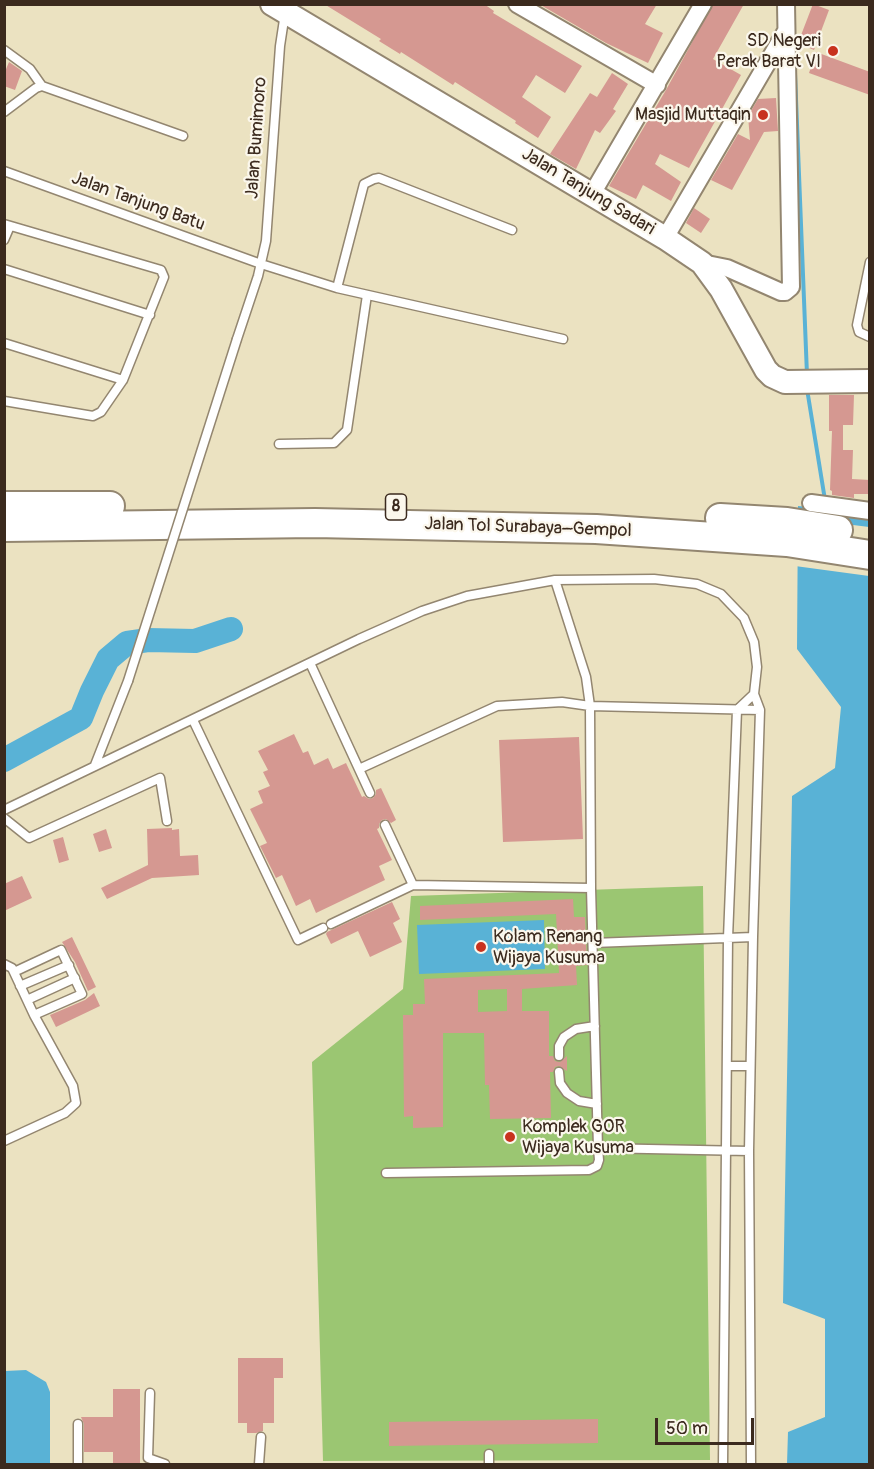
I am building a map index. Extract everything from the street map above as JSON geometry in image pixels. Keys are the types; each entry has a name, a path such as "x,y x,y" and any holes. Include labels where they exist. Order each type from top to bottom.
{"highway":[{"name":"Jalan Tol Surabaya–Gempol","path":"4,506 320,505 590,510 787,532 870,555"},
{"name":"Jalan Tol Surabaya–Gempol","path":"4,527 327,523 870,535"}],"street":[{"path":"517,4 657,86"},
{"path":"702,263 728,268 781,292 785,292 790,287 786,4"},
{"path":"592,194 657,86 702,5"},
{"name":"Jalan Tanjung Sadari","path":"276,7 592,194 702,263 721,289 766,370 772,376 785,382 870,381"},
{"path":"665,238 787,30"},
{"path":"819,504 870,511"}],"lane":[{"name":"Jalan Bumimoro","path":"95,765 128,681 261,264 266,241 280,46 276,7"},
{"path":"4,50 30,69 42,87"},
{"path":"4,112 36,88 42,87 183,136"},
{"name":"Jalan Tanjung Batu","path":"4,171 261,264 337,288 562,339"},
{"path":"337,288 364,184 374,179 379,178 512,230"},
{"path":"4,240 7,225 161,270 164,277 123,380 101,412 93,416 4,401"},
{"path":"870,262 857,325 859,332 870,337"},
{"path":"4,269 150,315"},
{"path":"279,444 334,443 346,430 367,295"},
{"path":"4,343 123,380"},
{"path":"4,810 422,611 467,596 555,580 654,579 697,584 721,594 744,618 754,642 757,667 754,694 760,710 750,1066 751,1464"},
{"path":"386,1173 589,1170 597,1166 599,1160 591,888 590,706 586,677 555,580"},
{"path":"310,663 370,793"},
{"path":"723,1464 728,938 737,710 754,694"},
{"path":"359,769 497,706 562,702 590,706 760,710"},
{"path":"193,720 298,940 413,885 591,888"},
{"path":"4,819 29,838 160,778 167,821"},
{"path":"385,825 413,885"},
{"path":"593,943 753,937"},
{"path":"14,972 61,950 69,965 82,993 34,1015"},
{"path":"4,964 12,968 34,1015 73,1086 76,1103 65,1113 4,1141"},
{"path":"20,986 69,965"},
{"path":"27,1000 75,978"},
{"path":"559,1056 559,1046 564,1037 576,1029 595,1026"},
{"path":"727,1066 750,1066"},
{"path":"558,1072 560,1083 567,1093 579,1101 597,1104"},
{"path":"598,1148 749,1151"},
{"path":"150,1393 148,1458 165,1464"},
{"path":"78,1424 78,1464"},
{"path":"259,1464 261,1437"},
{"path":"489,1454 489,1464"}],"green space":[{"name":"Komplek GOR Wijaya Kusuma","path":"703,886 710,1460 323,1461 312,1062 403,989 411,896"}],"water":[{"path":"798,506 869,513 869,1464 787,1464 788,1432 825,1417 825,1319 783,1303 792,796 835,768 841,707 797,649"},
{"name":"Kolam Renang Wijaya Kusuma","path":"544,920 545,969 419,974 417,925"},
{"path":"26,1370 46,1382 50,1392 50,1464 5,1464 5,1371"}],"pier":[{"path":"798,518 869,527 869,576 795,566"}],"building":[{"path":"324,4 484,4 494,11 493,13 582,66 565,93 536,75 522,97 551,117 538,138 455,82 453,85 401,52 400,54 379,41 381,39"},
{"path":"539,4 657,4 645,24 663,33 648,63 606,43"},
{"path":"713,4 744,4 713,59 741,75 689,168 660,154 655,164 681,182 671,201 643,185 636,199 609,186 666,90"},
{"path":"813,4 829,10 814,50 798,43"},
{"path":"816,52 870,72 870,95 809,73"},
{"path":"9,62 22,71 15,90 4,86 4,74"},
{"path":"612,73 628,84 613,109 616,111 600,133 595,130 576,169 550,154 590,93 597,97"},
{"path":"776,98 778,131 764,132 732,190 711,180 738,134 750,140 748,116 758,99"},
{"path":"694,208 710,219 701,233 686,223"},
{"path":"829,395 854,395 853,425 843,425 843,450 853,450 852,479 870,480 870,494 854,494 854,498 832,495 830,490 832,431 829,431"},
{"path":"294,734 303,753 308,751 314,765 328,758 333,769 346,763 362,797 373,798 376,790 381,788 396,820 391,823 386,819 382,820 377,829 392,860 379,866 385,880 316,913 310,899 296,906 282,875 276,878 260,846 267,843 250,809 263,803 258,791 270,786 263,772 268,770 258,751"},
{"path":"579,737 583,839 503,842 499,740"},
{"path":"172,828 172,830 179,829 180,856 198,855 199,875 152,878 107,899 101,888 148,865 147,829"},
{"path":"106,829 112,848 99,852 93,834"},
{"path":"63,837 69,860 59,863 53,840"},
{"path":"22,876 32,898 4,911 4,884"},
{"path":"573,899 574,917 585,917 587,965 576,966 577,985 522,989 522,1011 549,1011 549,1056 553,1056 555,1061 560,1062 567,1056 567,1071 559,1066 550,1072 551,1118 490,1119 489,1085 485,1085 484,1033 443,1033 443,1127 413,1128 413,1116 404,1117 403,1015 413,1015 413,1004 425,1004 424,979 559,973 556,914 420,920 420,906","holes":["507,989 507,1011 478,1012 478,990"]},
{"path":"392,902 400,919 393,923 402,942 370,957 358,931 331,944 327,932"},
{"path":"72,937 96,987 88,991 75,962 62,942"},
{"path":"94,993 100,1006 56,1027 50,1015 85,1000"},
{"path":"238,1358 283,1358 283,1378 274,1378 274,1423 263,1423 263,1431 247,1433 247,1423 238,1423"},
{"path":"113,1389 140,1389 140,1464 113,1464 113,1452 84,1452 84,1424 81,1417 113,1417"},
{"path":"598,1419 598,1443 389,1446 389,1422"}],"waterway":[{"path":"795,74 807,375"},
{"path":"807,389 825,500"},
{"path":"4,760 81,718 108,659 127,643 148,640 195,641 231,629"}],"place":[{"name":"SD Negeri Perak Barat VI","path":"833,51"},
{"name":"Masjid Muttaqin","path":"763,115"},
{"name":"Kolam Renang Wijaya Kusuma","path":"481,947"},
{"name":"Komplek GOR Wijaya Kusuma","path":"510,1137"}]}
